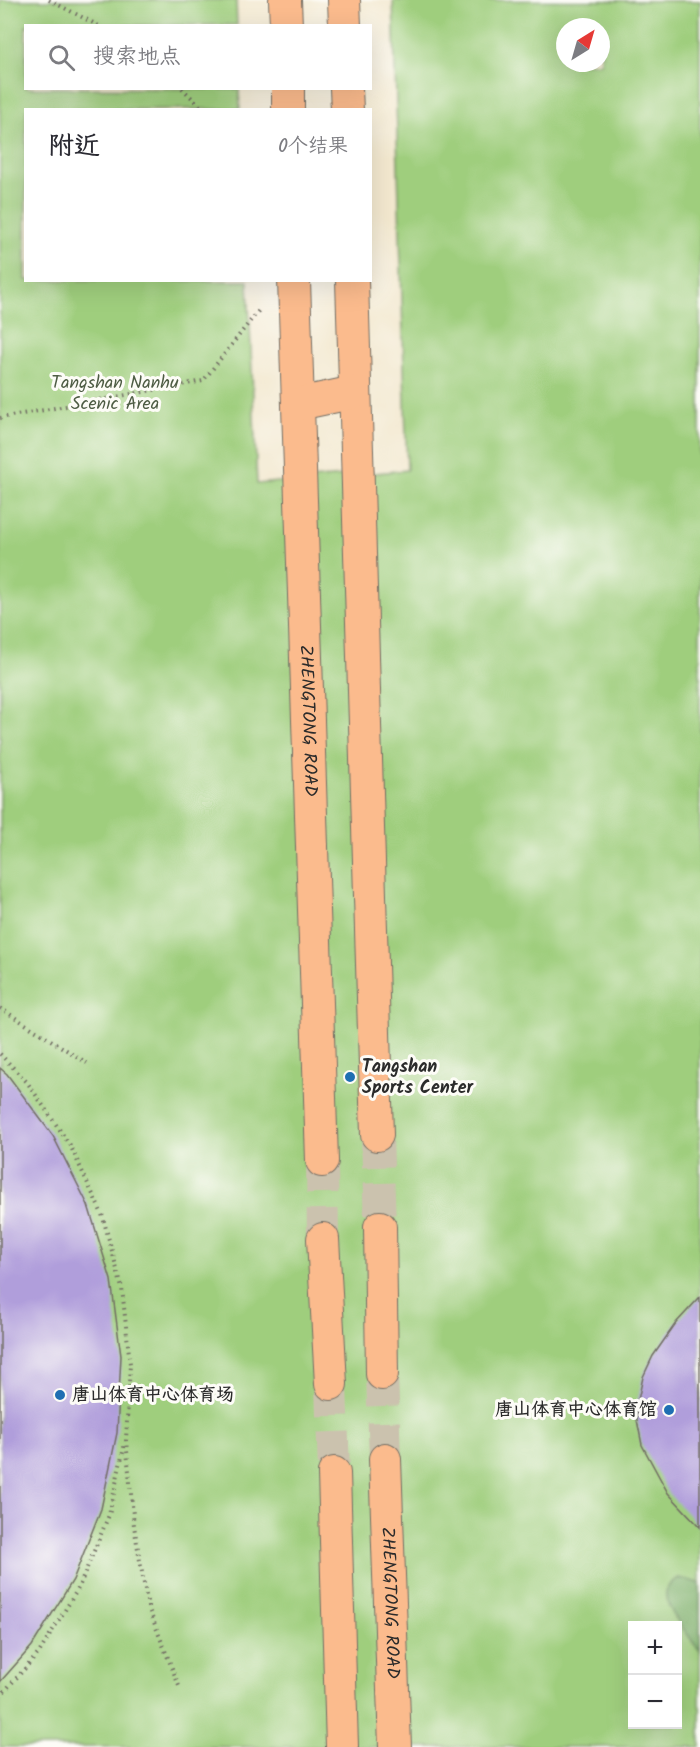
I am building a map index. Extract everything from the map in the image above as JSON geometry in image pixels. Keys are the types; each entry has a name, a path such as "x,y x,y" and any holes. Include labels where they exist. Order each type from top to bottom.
{"main road":[{"path":"285,0 286,24"},
{"path":"344,0 345,24"},
{"path":"288,90 288,108"},
{"path":"346,90 347,108"},
{"name":"ZHENGTONG ROAD","path":"294,282 322,1161"},
{"path":"352,282 377,1135"},
{"path":"298,404 355,392"},
{"path":"381,1227 382,1374"},
{"path":"323,1239 331,1384"},
{"name":"ZHENGTONG ROAD","path":"385,1459 395,1747"},
{"path":"334,1473 342,1747"}],"path":[{"path":"49,0 95,24"},
{"path":"184,90 202,108"},
{"path":"0,418 203,381 259,310"},
{"path":"0,1008 87,1063"},
{"path":"0,1054 27,1082 70,1145 102,1214 122,1288 130,1364 126,1440 134,1526 148,1607 179,1686"},
{"path":"0,1696 39,1653 79,1587 109,1515 126,1440"}],"green space":[{"name":"Tangshan Sports Center","path":"0,0 236,0 237,24 24,24 24,90 239,90 240,108 24,108 24,282 248,282 257,484 407,470 393,0 700,1 700,1747 0,1747"},
{"path":"679,1578 700,1583 700,1651 682,1628 682,1621 678,1621 669,1606 666,1592"}],"building":[{"name":"唐山体育中心体育场","path":"0,1068 7,1074 53,1136 88,1205 111,1280 121,1356 117,1433 101,1509 73,1580 32,1646 0,1682"},
{"name":"唐山体育中心体育馆","path":"700,1297 700,1527 668,1493 642,1445 637,1420 643,1377 653,1356 676,1323"}],"tunnel":[{"path":"377,1135 380,1227"},
{"path":"322,1161 323,1239"},
{"path":"382,1374 385,1459"},
{"path":"331,1384 334,1473"}],"place":[{"name":"Tangshan Sports Center","path":"350,1077"},
{"name":"唐山体育中心体育场","path":"60,1395"},
{"name":"唐山体育中心体育馆","path":"669,1410"}],"park label":[{"name":"Tangshan Nanhu Scenic Area","path":"115,394"}]}
